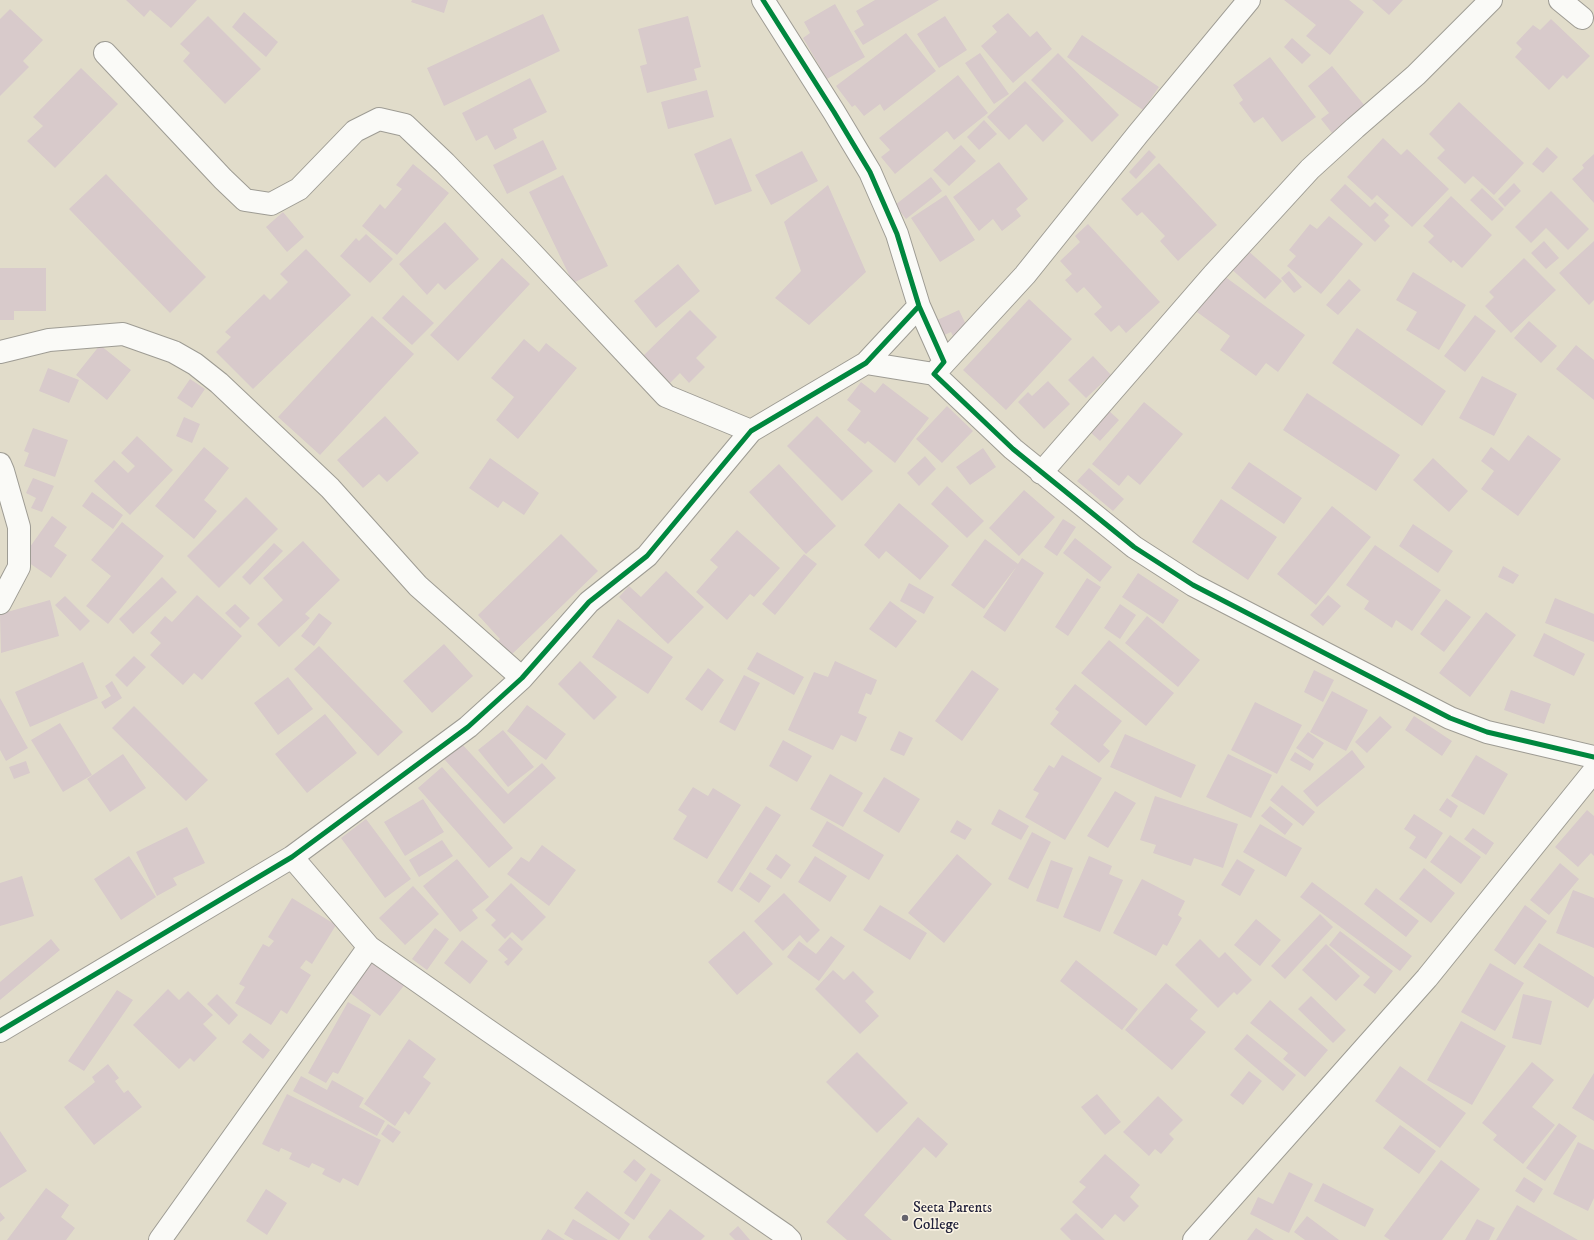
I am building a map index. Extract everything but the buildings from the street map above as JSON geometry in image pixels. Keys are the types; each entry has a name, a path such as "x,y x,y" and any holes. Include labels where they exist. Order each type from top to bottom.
{"street":[{"path":"763,0 870,172 897,234 919,306 944,362 934,374"},
{"path":"934,374 1025,275 1138,134 1250,0"},
{"path":"1041,473 1213,274 1310,169 1416,75 1491,0"},
{"path":"1560,0 1582,18"},
{"path":"105,53 223,179 245,200 271,204 299,189 355,131 379,119 405,125 445,163 528,249 666,396 751,431"},
{"path":"0,1031 292,857 468,727 522,678 589,602 646,556 751,431 866,363 919,306"},
{"path":"0,352 49,340 123,334 174,352 195,364 219,383 330,488 418,586 522,678"},
{"path":"866,363 934,374 1013,449 1041,473 1134,547 1193,584 1450,718 1487,732 1594,757"},
{"path":"0,464 19,527 19,567 0,603"},
{"path":"1194,1240 1427,978 1594,771"},
{"path":"292,857 369,947 479,1025 785,1235 790,1240"},
{"path":"160,1240 369,947"}],"cycle path":[{"path":"763,0 870,172 897,234 919,306 944,362 934,374 1013,449 1134,547 1193,585 1450,718 1487,732 1594,757"},
{"path":"0,1031 292,857 468,727 522,678 589,602 647,556 751,431 866,363 919,306"}],"place":[{"name":"Seeta Parents College","path":"905,1218"}]}
